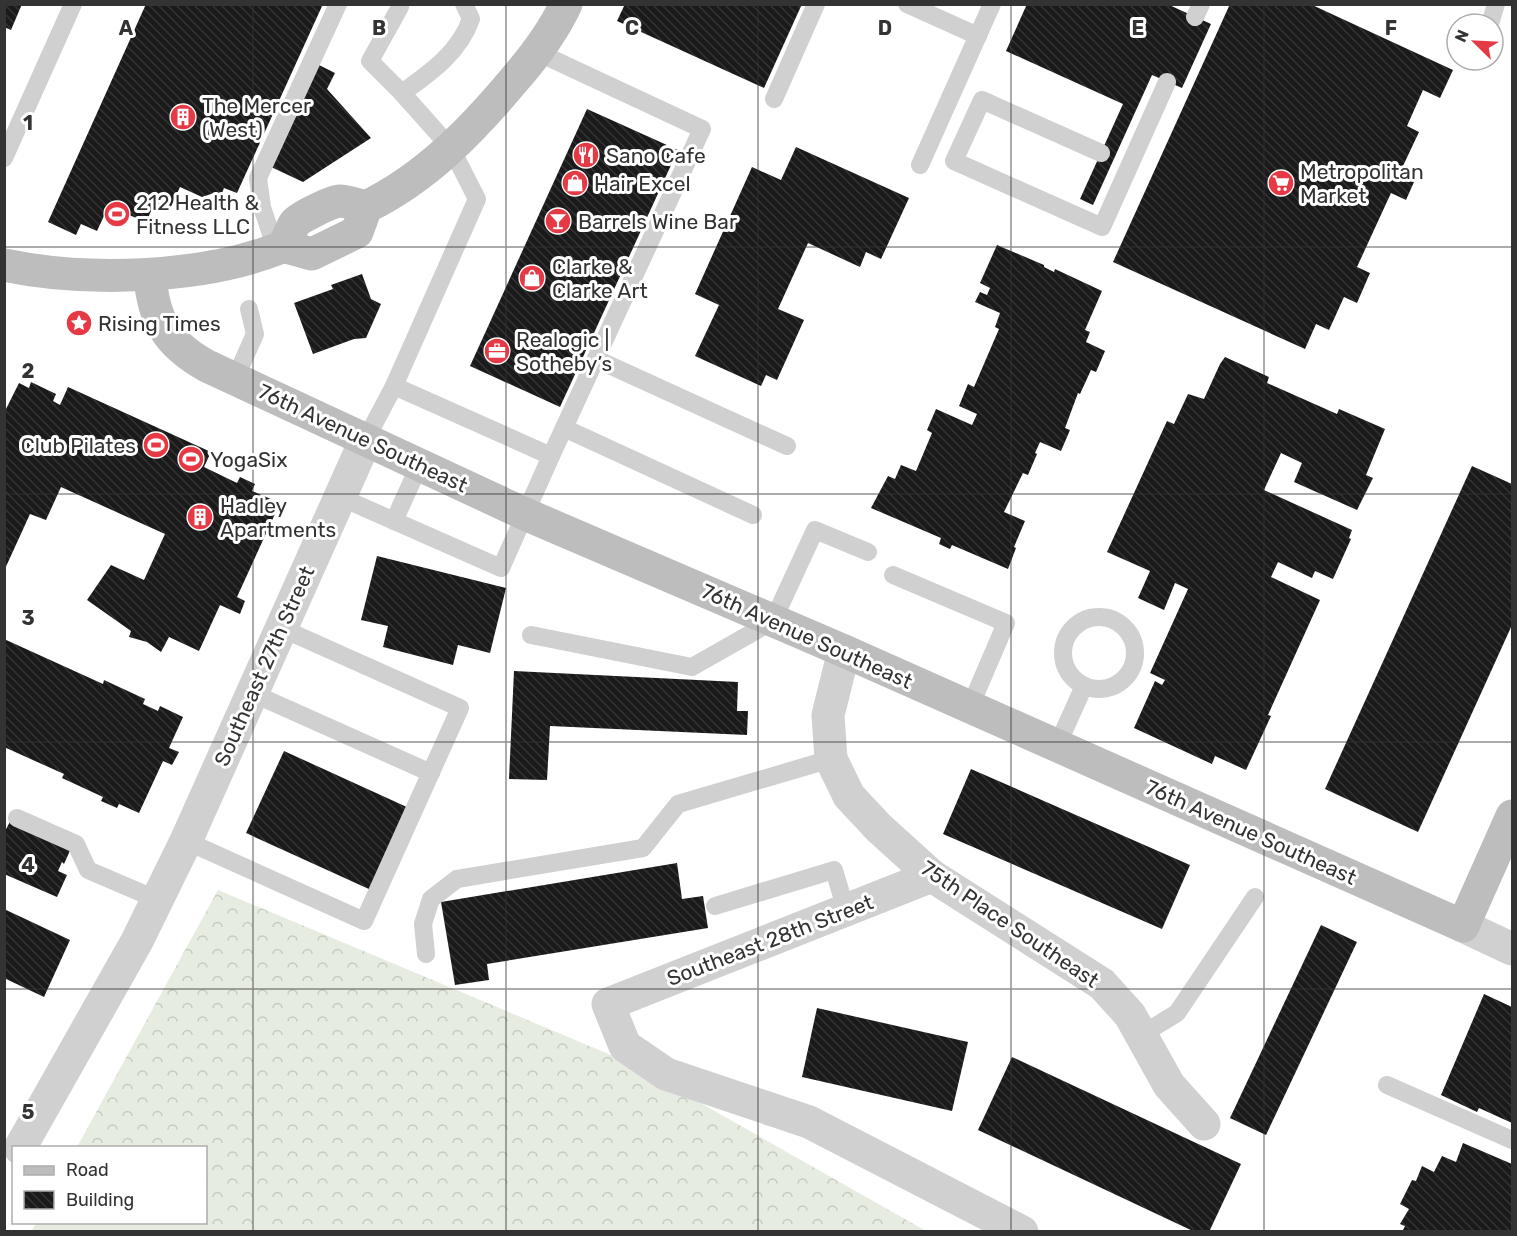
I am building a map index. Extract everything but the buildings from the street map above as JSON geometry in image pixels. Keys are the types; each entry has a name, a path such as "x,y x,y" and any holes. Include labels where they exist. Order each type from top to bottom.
{"street":[{"path":"4,265 86,276 150,274 192,270 279,248 296,221 338,201 366,207 412,181 451,148 494,105 537,52 566,4"},
{"name":"76th Avenue Southeast","path":"150,274 151,296 164,330 190,357 525,514 844,651 1512,949"},
{"name":"Southeast 27th Street","path":"20,1146 137,942 158,900 366,439"},
{"path":"831,759 828,715 844,651"},
{"name":"75th Place Southeast","path":"831,759 849,796 879,828 932,876 1102,984 1130,1015 1169,1085 1204,1124"},
{"path":"1463,926 1512,816"},
{"name":"Southeast 28th Street","path":"932,876 608,1004 625,1046 666,1074 809,1122 1022,1232"}],"lane":[{"path":"4,158 73,4"},
{"path":"279,248 262,207 258,178 338,4"},
{"path":"402,93 432,72 452,52 467,30 471,19 464,4"},
{"path":"774,99 816,4"},
{"path":"907,4 978,36"},
{"path":"920,165 992,4"},
{"path":"400,7 370,61 451,148"},
{"path":"340,497 501,568 702,129 537,52"},
{"path":"1115,159 982,100 954,161 1102,227 1115,159 1167,82"},
{"name":"Southeast 27th Street","path":"366,439 394,386 477,199 451,148"},
{"path":"235,379 255,334 249,309"},
{"path":"596,359 787,446"},
{"path":"394,386 551,456"},
{"path":"564,428 753,515"},
{"path":"394,521 419,466"},
{"path":"531,635 692,667 773,621 816,530 868,552"},
{"path":"893,575 1006,623 970,707"},
{"path":"1100,616 1113,619 1123,625 1130,634 1135,656 1131,667 1126,677 1117,684 1095,689 1084,686 1073,679 1066,669 1063,657 1068,633 1088,618 1100,616"},
{"path":"186,841 364,921 460,708 281,628"},
{"path":"1057,746 1084,686"},
{"path":"252,693 431,773"},
{"path":"426,954 423,924 431,899 457,879 643,848 678,804 831,759"},
{"path":"17,818 76,844 88,870 158,900"},
{"path":"715,906 834,870 846,910"},
{"path":"1141,1035 1177,1013 1255,897"},
{"path":"1387,1085 1512,1140"}],"green space":[{"path":"218,890 630,1063 926,1231 31,1232 35,1224 207,1224 207,1146 78,1146"}],"place":[{"name":"The Mercer (West)","path":"183,117"},
{"name":"Sano Cafe","path":"586,155"},
{"name":"Hair Excel","path":"575,183"},
{"name":"Metropolitan Market","path":"1281,183"},
{"name":"212 Health & Fitness LLC","path":"117,214"},
{"name":"Barrels Wine Bar","path":"558,221"},
{"name":"Clarke & Clarke Art","path":"532,278"},
{"name":"Rising Times","path":"79,323"},
{"name":"Realogic | Sotheby’s","path":"497,351"},
{"name":"Club Pilates","path":"156,445"},
{"name":"YogaSix","path":"191,459"},
{"name":"Hadley Apartments","path":"200,517"}]}
